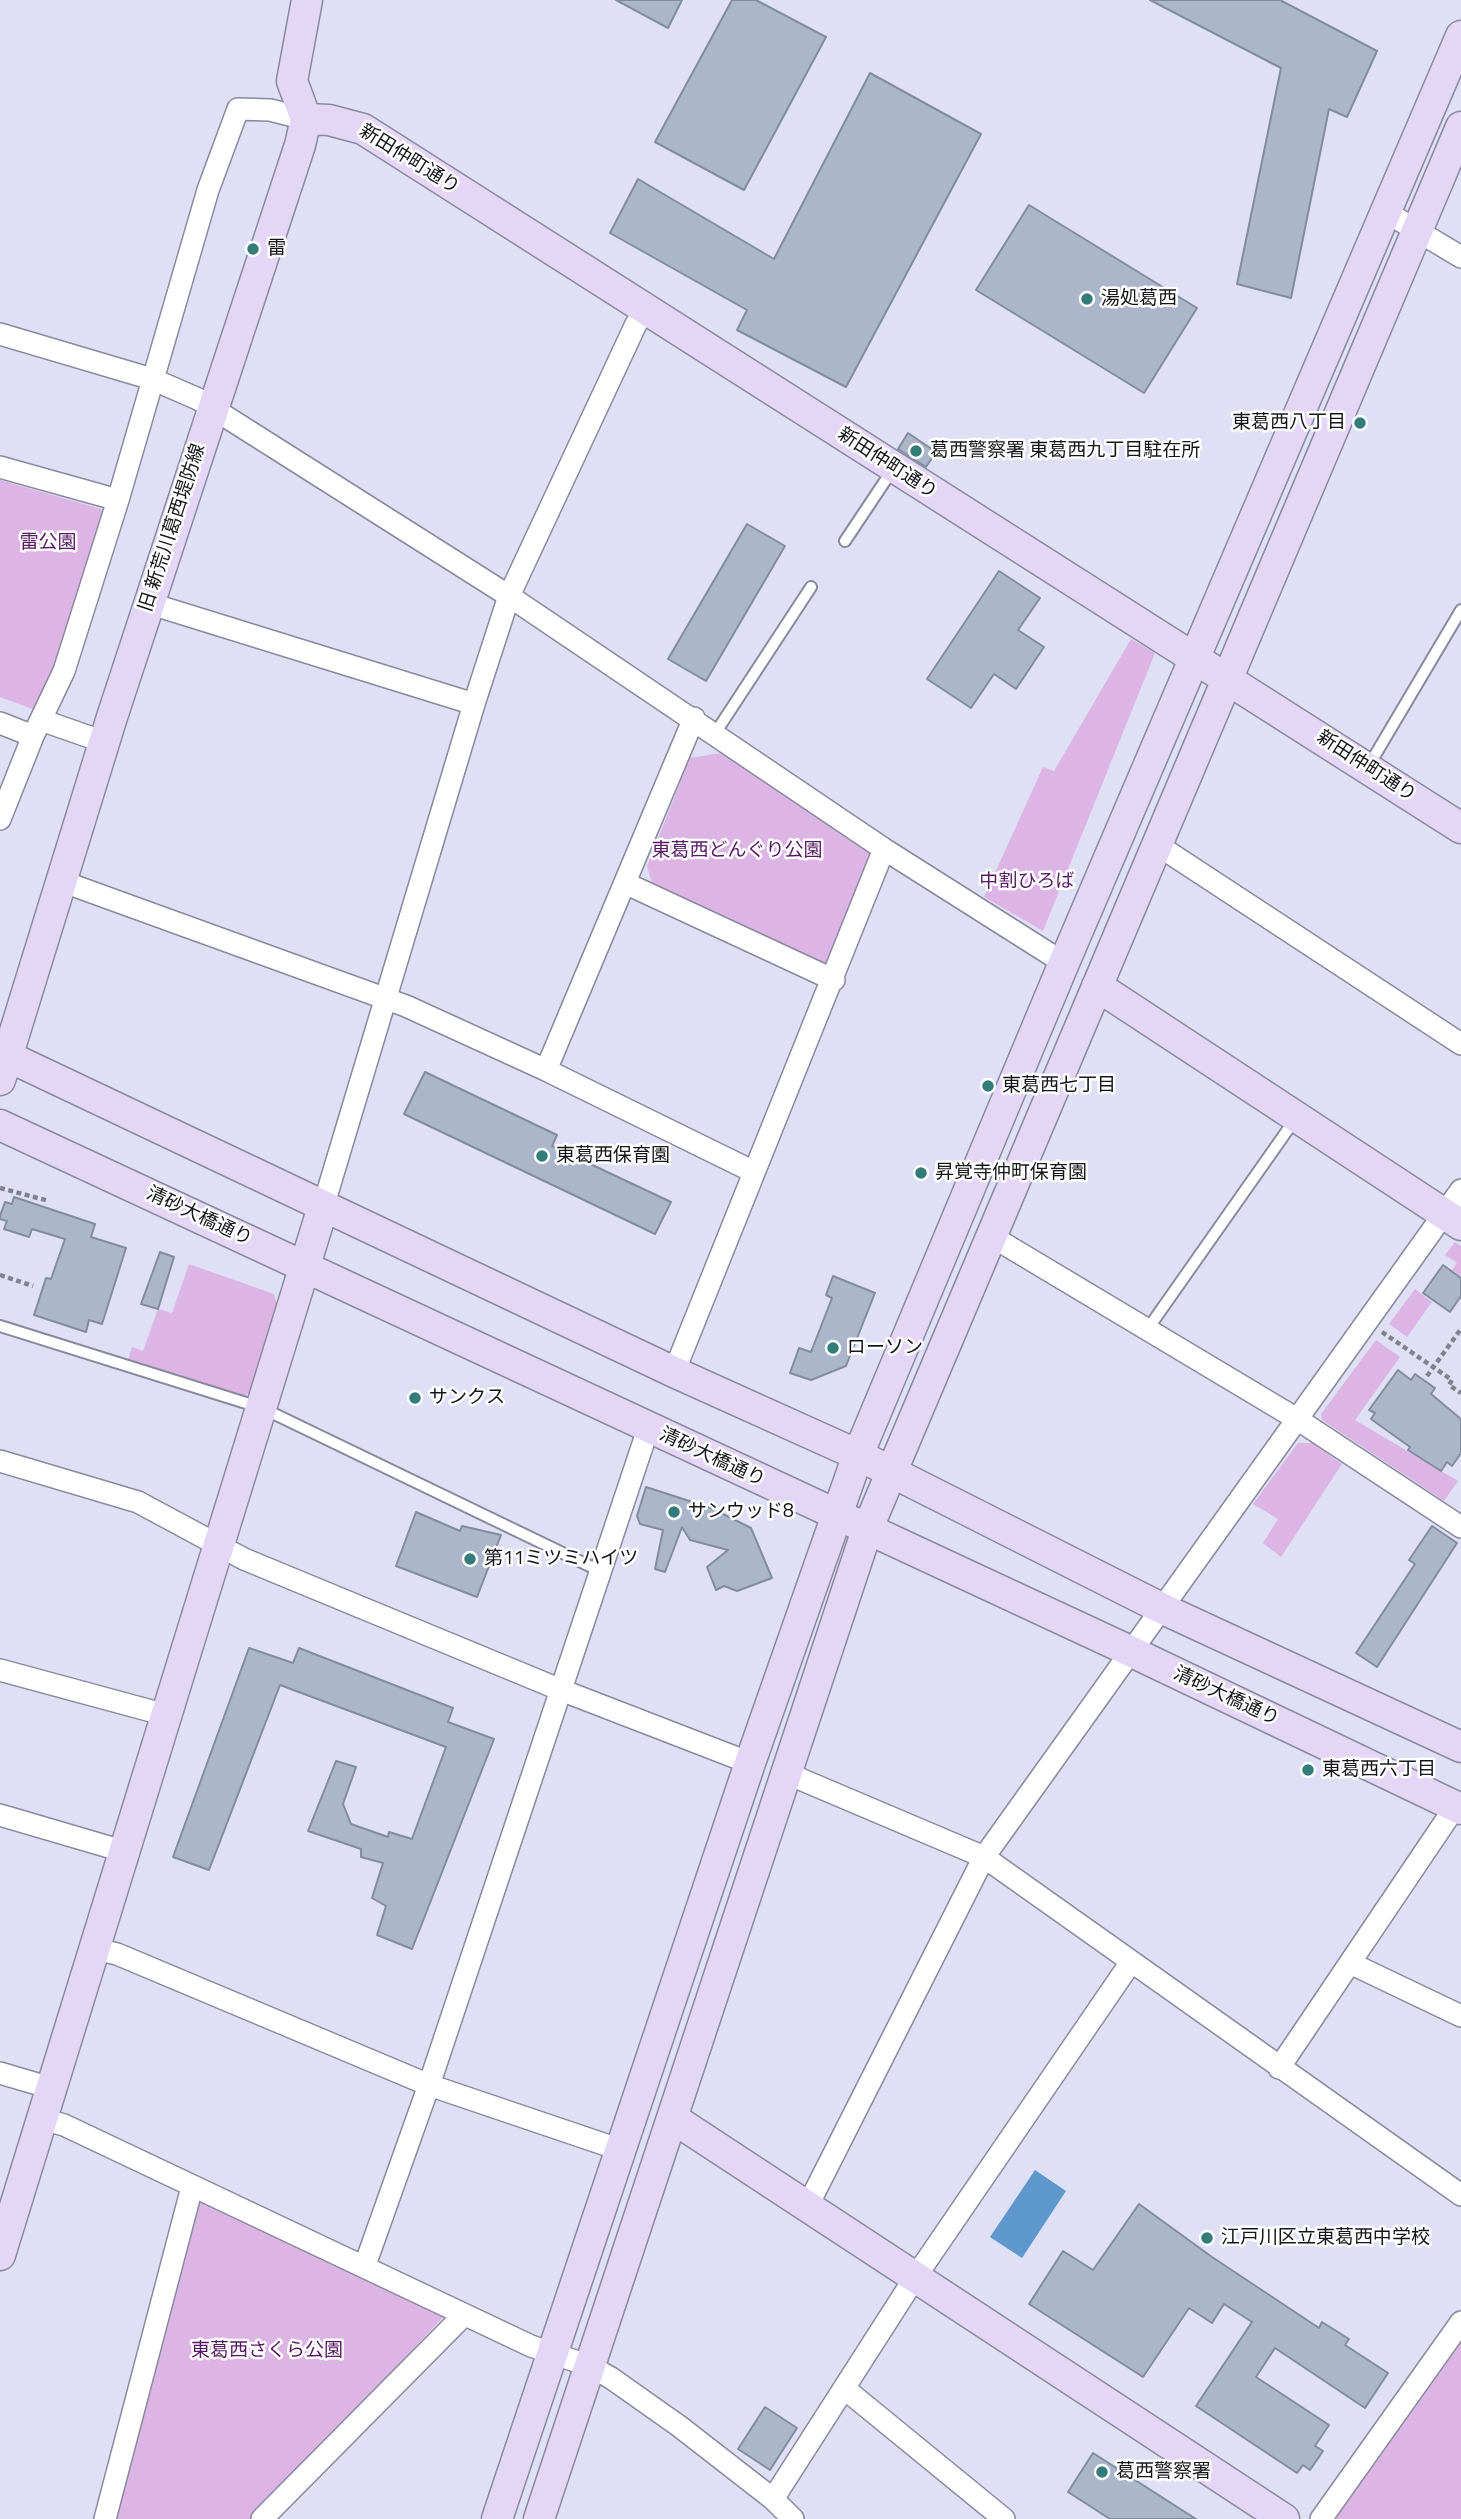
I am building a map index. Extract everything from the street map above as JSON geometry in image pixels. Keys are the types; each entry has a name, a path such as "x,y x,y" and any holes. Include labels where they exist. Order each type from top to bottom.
{"street":[{"path":"306,119 292,81 307,0"},
{"path":"497,2519 834,1515 1064,963 1461,36"},
{"path":"0,819 37,728 64,671 118,500 208,190 238,109 270,110 306,119"},
{"name":"新田仲町通り","path":"306,119 329,120 363,129 893,469 1460,826"},
{"name":"旧 新荒川葛西堤防線","path":"4,1068 148,603 294,167 306,119"},
{"path":"539,2519 674,2119 867,1530 1461,127"},
{"path":"1386,212 1461,257"},
{"path":"0,2255 126,1852 509,596 636,324 645,311"},
{"path":"0,334 152,379 212,408 509,596 716,732 884,849 1064,963"},
{"path":"0,467 118,500"},
{"path":"148,603 474,704"},
{"path":"546,1070 694,718"},
{"path":"0,723 104,742"},
{"path":"1156,844 1461,1044"},
{"path":"674,1372 834,980 884,849"},
{"path":"61,881 386,998 546,1070 754,1172"},
{"path":"625,883 834,980"},
{"path":"1097,986 1452,1219"},
{"path":"4,1068 323,1207 858,1455 1161,1608 1461,1747"},
{"name":"清砂大橋通り","path":"0,1125 304,1265 648,1429 1130,1651 1458,1808"},
{"path":"807,2207 984,1857 1367,1321 1452,1219 1461,1190"},
{"path":"991,1236 1297,1419 1461,1527"},
{"path":"365,2265 429,2085 648,1429"},
{"path":"0,1461 138,1502 244,1559 561,1690 750,1763"},
{"path":"0,1670 166,1716"},
{"path":"786,1773 984,1857 1461,2195"},
{"path":"1279,2068 1458,1808"},
{"path":"0,1815 126,1852"},
{"path":"95,1949 117,1954 429,2085 621,2150"},
{"path":"772,2498 914,2279 1131,1962"},
{"path":"1350,1963 1461,2016"},
{"path":"0,2073 51,2088"},
{"path":"42,2119 64,2125 192,2187 365,2265 464,2315 553,2355 590,2366 679,2426 772,2498 793,2519"},
{"path":"674,2119 914,2279 1284,2519"},
{"path":"105,2519 192,2187"},
{"path":"262,2519 464,2315"},
{"path":"1321,2519 1461,2322"},
{"path":"845,2389 1004,2519"}],"lane":[{"path":"845,541 893,469"},
{"path":"716,732 811,587"},
{"path":"1368,768 1461,610"},
{"path":"1147,1330 1297,1116"},
{"path":"0,1326 262,1408 600,1571"}],"path":[{"path":"0,1188 49,1201"},
{"path":"0,1275 33,1286"},
{"path":"1367,1321 1452,1380 1450,1385 1461,1393"},
{"path":"1427,1376 1461,1329"}],"green space":[{"name":"雷公園","path":"0,480 101,509 106,516 40,712 0,697"},
{"name":"中割ひろば","path":"1131,639 1155,653 1043,931 984,897 1043,767 1054,771"},
{"name":"東葛西どんぐり公園","path":"721,753 873,856 827,965 813,966 654,892 647,866 690,758"},
{"path":"1455,1242 1461,1246 1461,1276 1452,1270 1457,1263 1445,1255"},
{"path":"189,1264 274,1294 278,1308 253,1391 244,1396 128,1360 132,1347 143,1351 158,1309 172,1313"},
{"path":"1415,1289 1432,1302 1407,1337 1389,1324"},
{"path":"1376,1340 1400,1357 1355,1420 1458,1481 1444,1501 1322,1420 1321,1414"},
{"path":"1298,1443 1312,1443 1342,1464 1281,1557 1263,1543 1278,1519 1253,1504"},
{"name":"東葛西さくら公園","path":"196,2200 446,2314 255,2519 112,2519"},
{"path":"1461,2340 1461,2519 1331,2519"}],"water":[{"path":"1035,2170 1066,2191 1022,2258 990,2237"}],"building":[{"path":"616,0 682,0 668,28"},
{"path":"732,0 756,0 826,37 744,190 655,142"},
{"path":"1150,0 1280,0 1377,51 1347,117 1329,109 1291,298 1237,284 1281,68"},
{"path":"870,73 981,134 846,387 737,330 747,310 610,233 638,179 774,259"},
{"name":"湯処葛西","path":"1029,205 1197,308 1144,393 976,290"},
{"name":"葛西警察署 東葛西九丁目駐在所","path":"908,433 936,452 926,467 898,449"},
{"path":"747,524 785,546 706,681 668,659"},
{"path":"999,571 1040,598 1018,630 1044,647 1016,689 994,674 971,708 927,679"},
{"path":"425,1072 557,1135 552,1146 671,1202 655,1234 404,1114"},
{"path":"14,1197 95,1224 91,1237 126,1248 102,1324 89,1320 86,1332 34,1315 46,1278 51,1279 65,1239 32,1229 29,1237 4,1229 7,1221 0,1219 0,1216 5,1202 12,1204"},
{"path":"160,1252 174,1257 158,1309 141,1304"},
{"path":"1443,1265 1461,1278 1461,1296 1450,1312 1423,1293"},
{"path":"833,1276 875,1293 846,1366 811,1380 790,1373 799,1348 811,1352 832,1298 826,1295"},
{"path":"1398,1370 1411,1380 1415,1374 1435,1388 1431,1394 1461,1419 1461,1453 1452,1466 1447,1462 1441,1471 1408,1450 1410,1447 1371,1419 1375,1413 1369,1410"},
{"path":"646,1487 711,1508 751,1528 772,1578 737,1591 724,1586 716,1590 707,1567 728,1550 690,1540 682,1527 665,1572 655,1569 663,1530 640,1524 637,1516"},
{"path":"416,1512 460,1531 462,1526 501,1535 477,1597 396,1566"},
{"path":"1432,1526 1457,1543 1377,1667 1356,1653 1415,1564 1409,1560"},
{"path":"249,1648 293,1663 299,1648 453,1708 448,1722 494,1739 412,1949 377,1935 386,1906 372,1898 383,1863 361,1857 361,1849 308,1831 336,1761 356,1767 343,1804 351,1824 388,1837 389,1832 412,1839 446,1747 280,1685 209,1870 173,1857"},
{"path":"1139,2204 1212,2257 1319,2328 1322,2322 1349,2339 1345,2345 1388,2373 1365,2408 1275,2348 1256,2377 1329,2425 1315,2446 1323,2451 1310,2470 1303,2465 1297,2473 1196,2406 1252,2322 1224,2304 1212,2323 1189,2308 1143,2377 1029,2304 1063,2251 1093,2270"},
{"path":"765,2407 797,2428 770,2470 738,2449"},
{"name":"葛西警察署","path":"1093,2453 1196,2519 1110,2519 1068,2492"}],"place":[{"name":"雷","path":"253,249"},
{"name":"湯処葛西","path":"1087,299"},
{"name":"東葛西八丁目","path":"1360,423"},
{"name":"葛西警察署 東葛西九丁目駐在所","path":"916,451"},
{"name":"東葛西七丁目","path":"988,1086"},
{"name":"東葛西保育園","path":"542,1156"},
{"name":"昇覚寺仲町保育園","path":"921,1173"},
{"name":"ローソン","path":"833,1348"},
{"name":"サンクス","path":"415,1398"},
{"name":"サンウッド8","path":"674,1512"},
{"name":"第11ミツミハイツ","path":"470,1559"},
{"name":"東葛西六丁目","path":"1308,1770"},
{"name":"江戸川区立東葛西中学校","path":"1207,2238"},
{"name":"葛西警察署","path":"1102,2472"}]}
